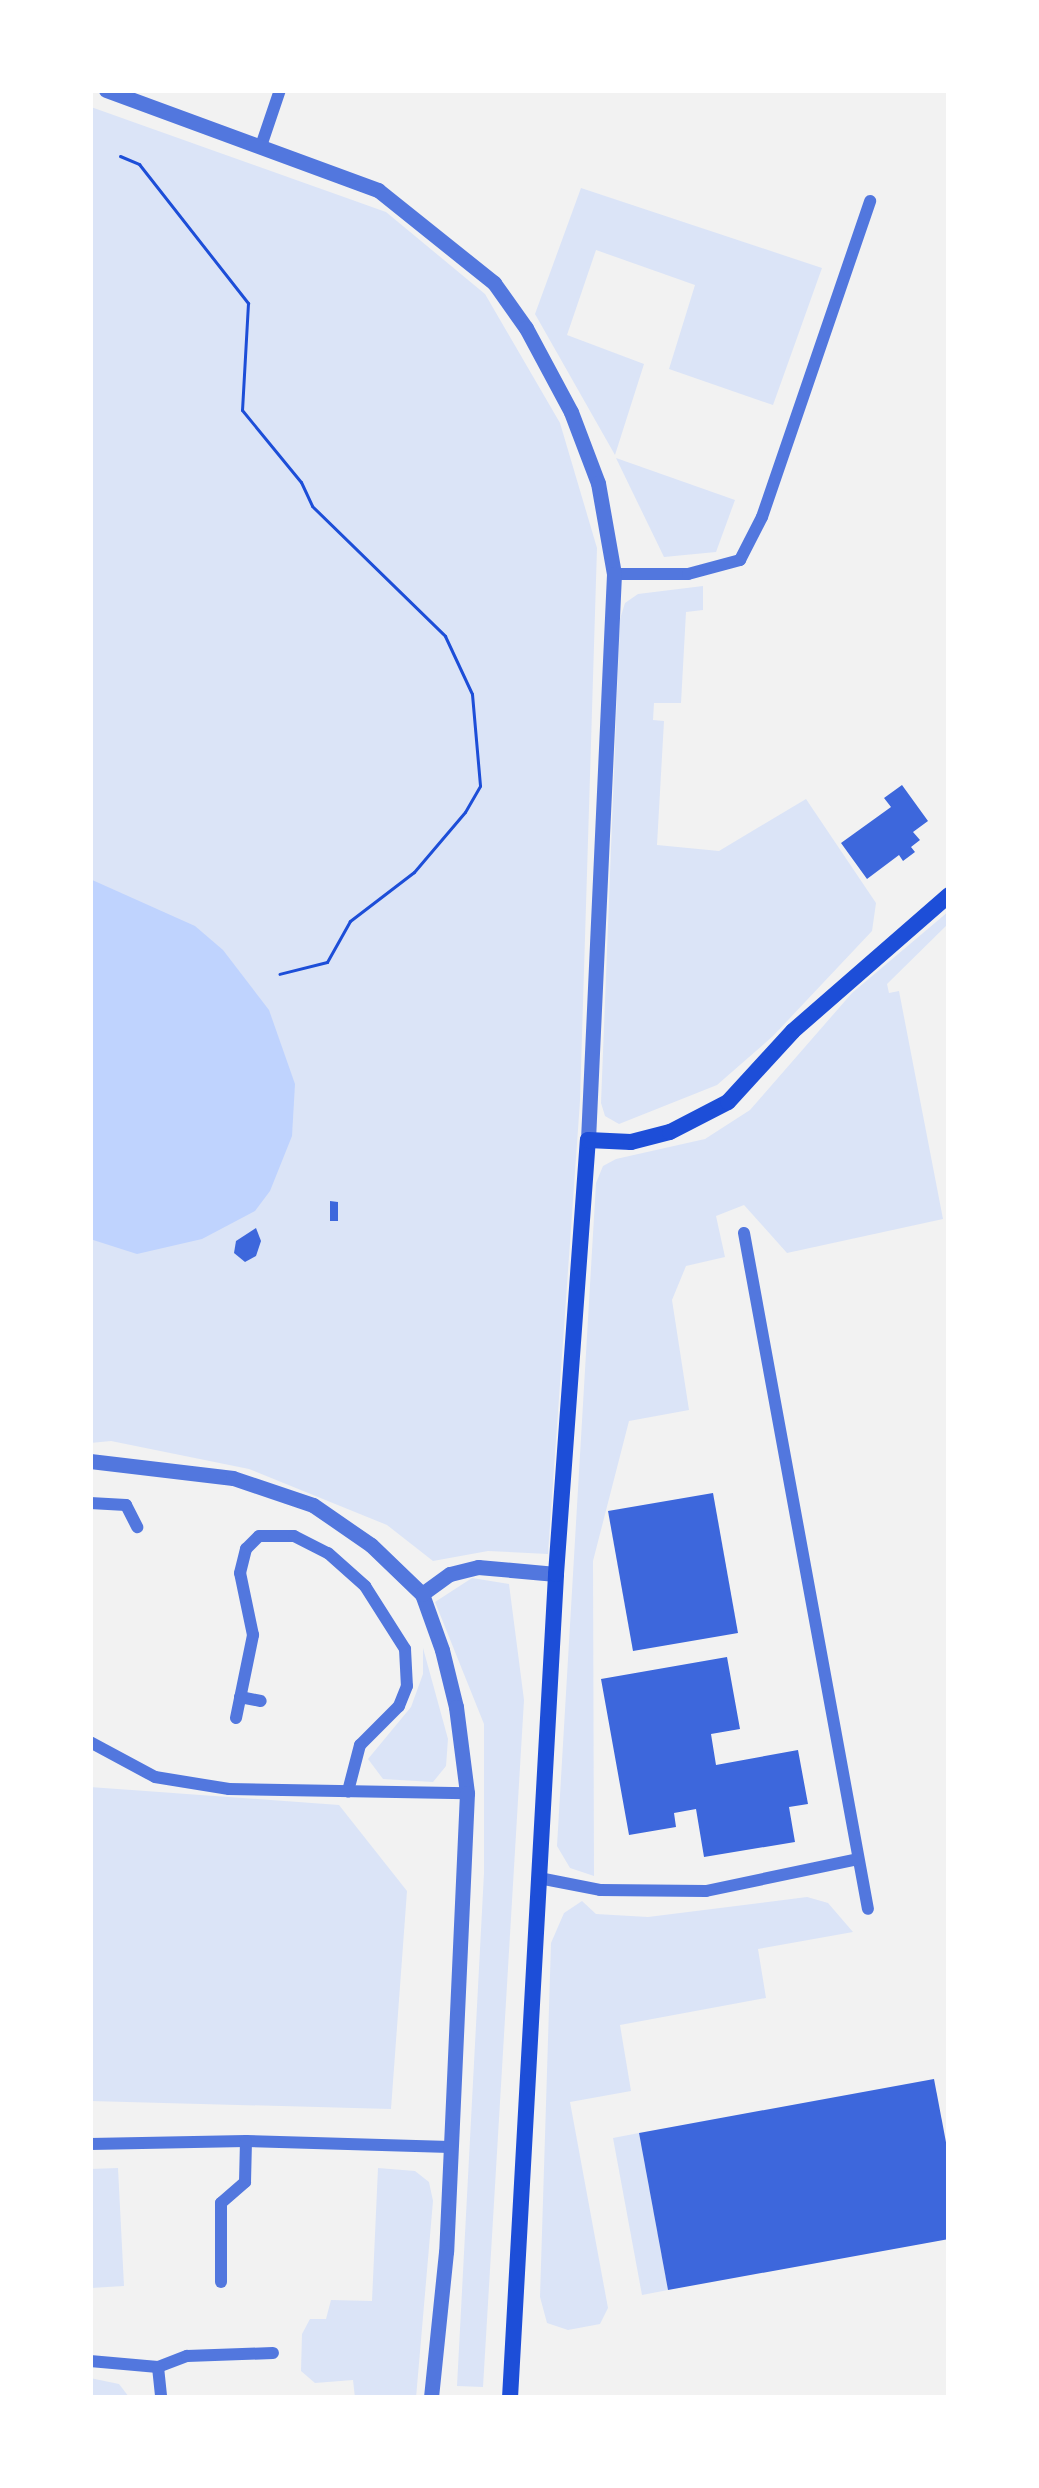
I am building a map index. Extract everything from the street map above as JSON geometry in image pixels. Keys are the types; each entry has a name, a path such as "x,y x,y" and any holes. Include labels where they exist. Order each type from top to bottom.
{"main road":[{"path":"510,2398 556,1574 588,1140 631,1142 670,1132 728,1102 794,1031 949,895"}],"street":[{"path":"106,90 378,190 494,283 526,328 586,444 614,574 588,1140"},
{"path":"261,146 280,90"},
{"path":"614,574 688,574 740,560 763,517 870,201"},
{"path":"744,1233 868,1909"},
{"path":"90,1461 233,1478 300,1500 357,1535 422,1594 456,1707 466,1793 450,2147 430,2398"},
{"path":"90,1503 126,1505 137,1527"},
{"path":"236,1718 253,1635 240,1573 246,1549 259,1536 294,1535 328,1553 364,1586 405,1649 407,1686 399,1706 360,1745 348,1790"},
{"path":"422,1594 450,1574 478,1567 556,1574"},
{"path":"240,1696 261,1701"},
{"path":"90,1742 155,1778 230,1789 466,1793"},
{"path":"539,1878 600,1890 706,1891 859,1859"},
{"path":"90,2144 246,2141 450,2147"},
{"path":"221,2282 221,2204 245,2182 246,2141"},
{"path":"90,2361 158,2367 187,2356 273,2353"},
{"path":"158,2367 161,2398"}],"path":[{"path":"120,156 139,164 248,303 242,410 301,482 312,506 445,636 472,694 480,786 465,812 414,872 350,920 327,962 279,974"}],"shaded area":[{"path":"91,107 386,212 485,294 560,423 597,548 580,1101 548,1554 488,1551 433,1561 387,1525 249,1469 111,1441 90,1443"},
{"path":"581,188 822,268 773,405 669,369 695,285 596,250 567,335 644,364 615,455 535,314"},
{"path":"616,458 735,500 716,552 664,557"},
{"path":"703,586 703,610 686,612 681,703 654,703 653,720 664,721 657,845 719,851 806,799 876,903 872,931 773,1036 717,1085 619,1124 605,1116 601,1103 620,619 625,603 638,594"},
{"path":"949,911 949,923 887,984 889,993 899,991 943,1219 787,1253 744,1205 716,1216 725,1257 686,1266 672,1300 689,1410 629,1421 593,1561 594,1876 570,1868 557,1846 596,1183 603,1166 616,1159 705,1139 750,1110 852,993"},
{"path":"472,1578 509,1584 524,1700 483,2387 457,2386 484,1873 484,1724 435,1602"},
{"path":"423,1648 448,1739 446,1766 433,1782 383,1779 368,1759 411,1707 423,1674"},
{"path":"90,1787 339,1805 407,1891 391,2109 90,2101"},
{"path":"807,1897 828,1903 853,1932 758,1949 766,1998 620,2025 631,2091 570,2102 608,2308 600,2324 568,2330 547,2323 540,2297 551,1943 564,1913 582,1901 596,1914 648,1917"},
{"path":"639,2133 668,2290 642,2295 613,2138"},
{"path":"118,2168 124,2286 91,2288 90,2169"},
{"path":"378,2168 415,2171 429,2182 433,2201 416,2398 355,2398 353,2380 315,2383 301,2371 302,2334 310,2319 326,2319 331,2300 372,2301"},
{"path":"90,2378 119,2384 129,2397 90,2398"}],"water":[{"path":"90,879 195,926 223,950 269,1010 295,1084 292,1136 270,1191 255,1211 202,1239 137,1254 90,1239"}],"building":[{"path":"902,785 928,821 913,832 920,840 911,847 915,852 903,861 899,855 867,879 841,843 891,807 884,798"},
{"path":"330,1201 338,1202 338,1221 330,1221"},
{"path":"256,1228 261,1241 256,1256 245,1262 234,1253 236,1241"},
{"path":"713,1493 738,1633 633,1651 608,1511"},
{"path":"727,1657 740,1729 711,1734 716,1765 798,1750 808,1804 789,1807 795,1842 704,1857 696,1809 674,1813 676,1827 629,1835 601,1679"},
{"path":"934,2079 949,2158 949,2239 668,2290 639,2133"}]}
